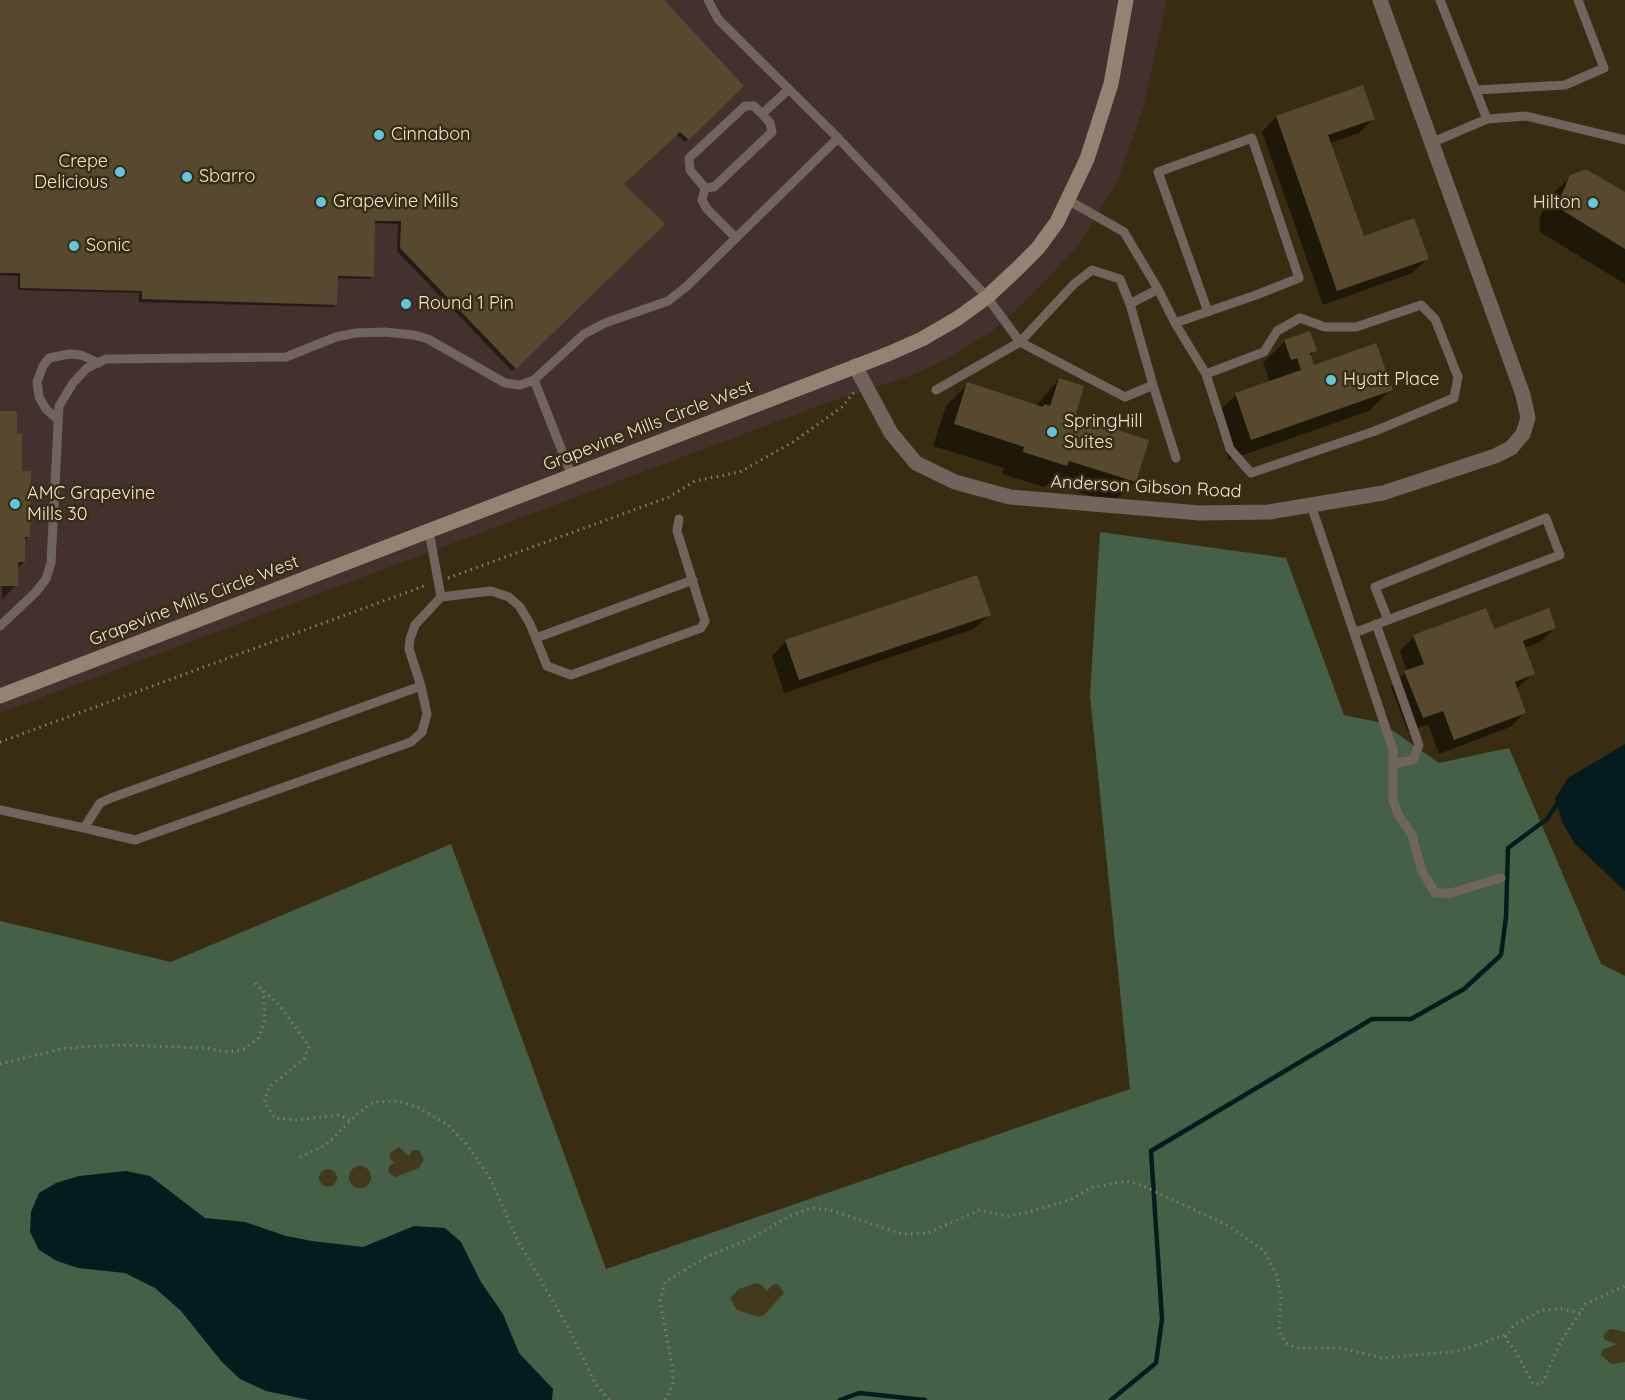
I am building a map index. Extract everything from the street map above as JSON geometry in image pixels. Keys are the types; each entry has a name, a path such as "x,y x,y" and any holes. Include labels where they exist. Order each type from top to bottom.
{"street":[{"name":"Grapevine Mills Circle West","path":"0,696 922,339 987,297 1038,248 1057,222 1087,159 1111,84 1126,0"},
{"name":"Anderson Gibson Road","path":"855,366 891,433 916,463 955,482 1010,497 1200,513 1269,512 1383,494 1453,471 1511,448 1523,434 1528,418 1523,395 1380,0"}],"lane":[{"path":"708,0 718,19 838,138 987,297 1020,342 1125,397 1153,385"},
{"path":"1440,0 1487,119"},
{"path":"1476,90 1565,85 1604,68 1578,0"},
{"path":"762,114 788,90"},
{"path":"745,105 754,106 770,123 772,132 714,187 705,188 690,170 689,158 745,105"},
{"path":"1431,143 1487,119 1526,116 1625,140"},
{"path":"0,626 35,593 46,579 51,563 59,406 72,383 87,368 116,359 286,357 336,337 356,333 384,332 414,335 444,346 469,365 506,383 520,385 534,380 584,334 605,323 668,302 838,138"},
{"path":"1174,323 1208,312 1299,278 1252,138 1158,172 1208,312"},
{"path":"705,188 702,200 707,209 736,238"},
{"path":"1068,200 1124,232 1158,289 1174,323 1206,374 1230,449 1251,473 1375,431 1454,398 1458,377 1435,319 1421,305 1356,327 1325,327 1300,318 1277,331 1264,352 1206,374"},
{"path":"936,390 1020,342 1074,284 1092,270 1120,279 1130,304 1176,458"},
{"path":"1130,304 1158,289"},
{"path":"58,420 46,410 39,397 37,382 42,366 49,358 69,354 81,355 99,363"},
{"path":"534,380 572,476"},
{"path":"1311,505 1393,750 1394,800 1398,814 1412,835 1421,869 1435,893 1451,893 1501,878"},
{"path":"1354,633 1560,555 1546,518 1375,587 1388,620"},
{"path":"0,810 135,840 411,742 422,732 427,714 409,649 410,639 415,625 441,597 491,591 509,597 520,607 547,666 571,675 701,628 705,621 677,531 679,519"},
{"path":"429,531 441,597"},
{"path":"536,638 693,580"},
{"path":"1376,624 1419,745 1413,760 1393,764"},
{"path":"84,828 99,803 421,686"}],"path":[{"path":"255,983 280,1006 309,1046 304,1059 268,1087 264,1102 275,1119 295,1120 339,1115 351,1121"},
{"path":"0,1064 61,1049 120,1045 205,1048 228,1052 242,1050 258,1039 265,1019 264,991"},
{"path":"300,1157 326,1145 374,1102 398,1101 419,1108 447,1124 466,1144 489,1176 518,1241 569,1329 596,1385 609,1400"},
{"path":"665,1400 673,1385 672,1365 660,1301 665,1282 706,1257 752,1238 790,1216 812,1208 830,1210 902,1234 928,1233 980,1210 1007,1216 1029,1212 1072,1198 1090,1188 1126,1181 1141,1185 1229,1226 1264,1251 1277,1276 1281,1298 1279,1331 1286,1343 1297,1348 1341,1348 1382,1358 1459,1351 1508,1334"},
{"path":"1580,1313 1562,1309 1542,1310 1514,1325 1505,1338 1515,1350 1533,1384 1542,1384 1560,1343 1580,1313 1585,1304 1625,1286"}],"shaded area":[{"path":"0,0 1167,0 1143,108 1117,182 1080,243 1033,294 992,331 946,359 910,376 826,403 0,713"}],"green space":[{"path":"1100,532 1286,558 1344,715 1382,723 1439,763 1509,748 1601,964 1625,976 1625,1400 0,1400 0,921 171,962 451,844 606,1269 1130,1089 1090,696"}],"sand":[{"path":"399,1147 409,1156 412,1150 419,1150 424,1160 419,1168 395,1177 388,1172 390,1165 394,1163 389,1157 390,1153"},
{"path":"356,1166 364,1166 371,1173 371,1181 364,1188 356,1188 349,1181 349,1173"},
{"path":"324,1169 332,1169 337,1174 335,1185 324,1187 319,1182 319,1174"},
{"path":"756,1283 762,1285 767,1291 772,1285 778,1284 784,1293 764,1315 758,1317 737,1310 730,1298 739,1289"},
{"path":"1608,1330 1625,1332 1625,1362 1611,1364 1601,1355 1602,1350 1617,1344 1605,1340 1603,1336"}],"water":[{"path":"1625,744 1625,891 1575,844 1562,822 1555,798 1568,778"},
{"path":"126,1171 150,1176 205,1218 245,1222 286,1236 312,1241 363,1247 414,1226 445,1228 461,1242 481,1282 503,1314 519,1353 553,1389 552,1400 309,1400 266,1391 240,1379 222,1362 181,1311 155,1288 125,1273 78,1268 57,1261 39,1250 30,1232 31,1212 39,1193 56,1183 79,1176"}],"building":[{"name":"Grapevine Mills","path":"0,0 664,0 744,86 689,140 680,132 624,184 665,224 516,369 400,248 401,221 375,221 374,277 338,276 337,305 142,299 142,291 20,288 20,273 0,273"},
{"path":"1363,85 1375,119 1328,135 1364,236 1414,218 1429,259 1337,291 1276,116"},
{"name":"Hilton","path":"1586,169 1625,192 1625,249 1562,210 1561,196 1570,175"},
{"name":"Hyatt Place","path":"1310,331 1317,351 1310,353 1314,365 1376,343 1393,390 1251,440 1235,393 1301,370 1297,358 1291,360 1284,340"},
{"name":"SpringHill Suites","path":"1059,378 1084,386 1076,414 1087,418 1086,420 1149,440 1136,482 1069,461 1067,466 1023,452 1024,447 954,424 967,382 1043,407 1044,404 1050,406"},
{"name":"AMC Grapevine Mills 30","path":"0,411 17,411 17,434 22,434 22,471 31,471 30,537 25,537 25,562 18,562 18,586 0,586"},
{"path":"977,575 991,615 799,680 785,640"},
{"path":"1486,608 1494,629 1549,608 1556,628 1523,641 1535,674 1515,682 1526,713 1454,740 1443,711 1423,718 1404,671 1424,664 1413,635"}],"waterway":[{"path":"1111,1400 1156,1363 1162,1319 1151,1151 1372,1019 1411,1019 1464,989 1501,955 1506,917 1508,848 1547,819 1557,804 1563,804"},
{"path":"840,1400 859,1393 925,1400"}],"place":[{"name":"Cinnabon","path":"379,135"},
{"name":"Crepe Delicious","path":"120,172"},
{"name":"Sbarro","path":"187,177"},
{"name":"Grapevine Mills","path":"321,202"},
{"name":"Hilton","path":"1593,203"},
{"name":"Sonic","path":"74,246"},
{"name":"Round 1 Pin","path":"406,304"},
{"name":"Hyatt Place","path":"1331,380"},
{"name":"SpringHill Suites","path":"1052,432"},
{"name":"AMC Grapevine Mills 30","path":"15,504"}]}
